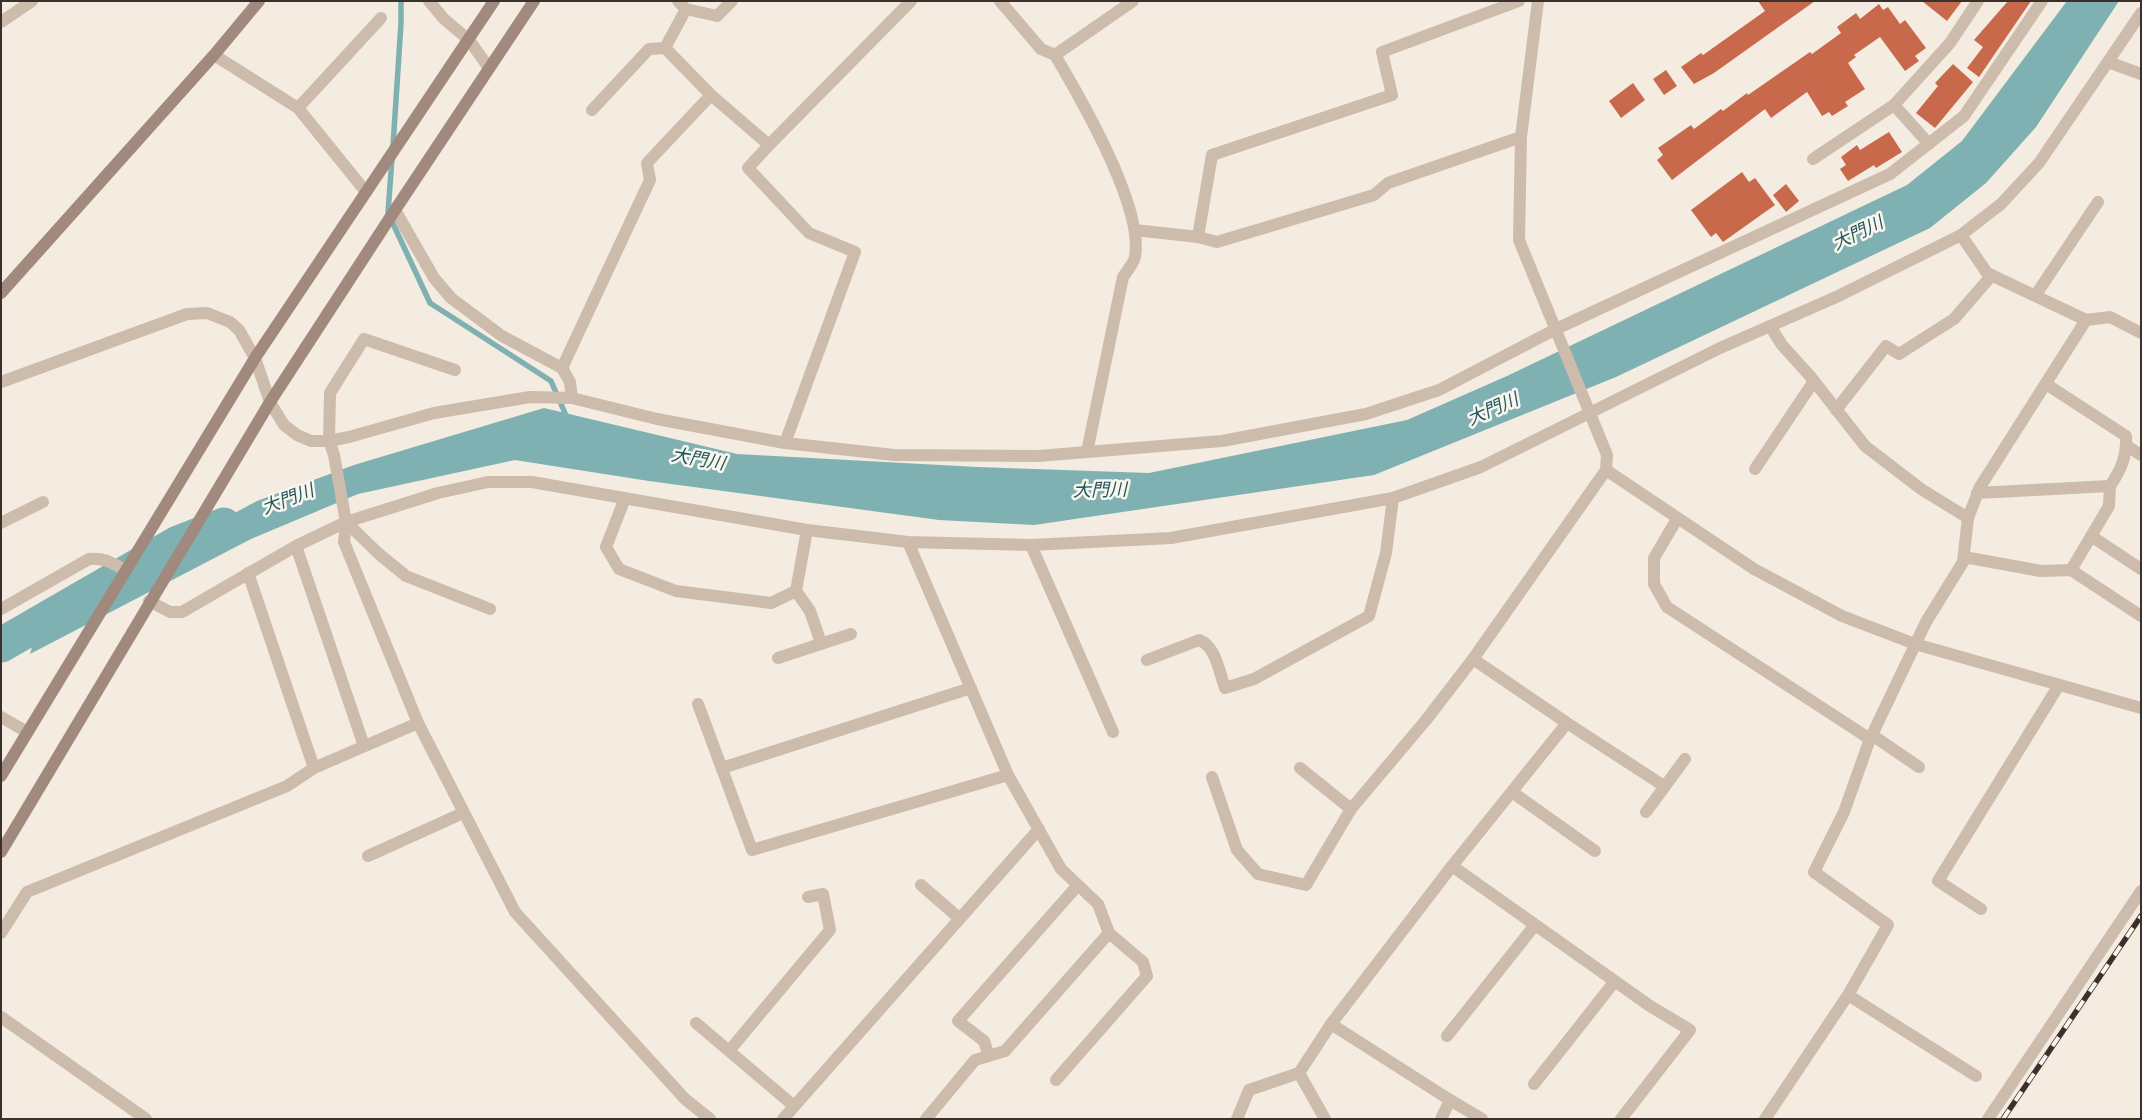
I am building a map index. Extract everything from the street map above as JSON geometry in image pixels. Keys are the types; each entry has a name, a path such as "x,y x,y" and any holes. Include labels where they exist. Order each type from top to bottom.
{"street":[{"path":"1,22 32,1"},
{"path":"3,288 214,55 259,1"},
{"path":"429,1 444,19 468,40 489,68"},
{"path":"1,776 255,358 494,1"},
{"path":"1,852 270,402 534,1"},
{"path":"666,48 682,5 717,16 732,1"},
{"path":"785,443 855,252 810,233 748,168 912,1"},
{"path":"1000,1 1041,49 1055,55 1088,110 1128,202 1134,230 1135,258 1124,277 1087,452"},
{"path":"1055,55 1134,1"},
{"path":"1198,237 1212,155 1392,95 1382,52 1519,1"},
{"path":"1212,776 1238,850 1258,874 1306,885 1351,809 1426,720 1473,659 1606,470 1607,455 1519,240 1521,137 1538,1"},
{"path":"1813,159 1894,106 1950,44 1978,1"},
{"path":"1,382 188,314 207,313 230,322 246,339 255,358 270,402 284,425 297,435 312,441 329,441 434,413 530,397 572,398 657,419 785,443 894,454 1038,456 1222,441 1366,414 1438,390 1890,174 1964,116 2042,1"},
{"path":"149,602 170,612 182,612 346,519 438,493 488,482 532,482 807,530 908,542 1031,545 1171,538 1394,498 1480,466 1588,409 1834,298 1961,235 2001,204 2039,162 2141,13"},
{"path":"298,108 381,18"},
{"path":"592,110 649,49 666,48 711,95 769,145"},
{"path":"214,55 298,108 366,192"},
{"path":"2108,62 2141,74"},
{"path":"562,368 650,180 647,163 711,95"},
{"path":"1894,106 1930,144"},
{"path":"1134,230 1198,237 1217,242 1374,195 1388,183 1521,137"},
{"path":"2035,296 2098,202"},
{"path":"395,210 434,278 451,298 502,336 562,368 570,382 572,398"},
{"path":"1961,235 1987,273 2086,320 2110,317 2141,333"},
{"path":"1836,410 1886,346 1899,354 1954,320 1992,275"},
{"path":"1765,1119 1848,995 1888,925 1814,872 1844,812 1871,737 1915,644 1926,622 1964,562 1968,518 1977,493 2086,320"},
{"path":"1770,326 1782,345 1814,381 1865,446 1922,489 1968,518"},
{"path":"455,370 364,339 330,393 329,441 334,455 346,519 344,542 418,723 515,912 685,1099 710,1119"},
{"path":"1755,469 1814,381"},
{"path":"2046,384 2126,436 2127,446 2121,470 2110,486 2109,506 2070,570"},
{"path":"2127,446 2141,454"},
{"path":"1606,470 1677,520 1754,569 1842,616 1915,644 2141,708"},
{"path":"1977,493 2110,486"},
{"path":"625,498 606,547 619,570 676,591 771,603 796,591"},
{"path":"1147,660 1199,640 1206,643 1212,653 1225,688 1254,679 1369,616 1386,553 1394,498"},
{"path":"1,523 43,502"},
{"path":"346,519 379,554 406,576 490,609"},
{"path":"1677,520 1654,558 1654,584 1667,607 1919,768"},
{"path":"807,530 796,591 810,611 821,644"},
{"path":"2091,536 2141,569"},
{"path":"908,542 1008,775 1061,869 1098,904 1109,933 1143,962 1147,976 1056,1080"},
{"path":"1031,545 1113,732"},
{"path":"296,546 364,746"},
{"path":"1964,557 2041,571 2070,570 2141,616"},
{"path":"1,609 89,559 99,558 108,560 125,570"},
{"path":"248,573 314,768"},
{"path":"778,658 851,634"},
{"path":"1473,659 1664,786"},
{"path":"1980,909 1938,881 2059,684"},
{"path":"722,768 971,688"},
{"path":"698,704 752,850 1008,775"},
{"path":"1,717 27,732"},
{"path":"1,933 27,892 287,786 314,768 418,723"},
{"path":"1238,1119 1249,1090 1299,1073 1331,1024 1452,866 1567,723"},
{"path":"1646,812 1685,759"},
{"path":"1300,768 1351,809"},
{"path":"1512,792 1595,850"},
{"path":"368,856 463,813"},
{"path":"783,1119 1038,829"},
{"path":"1452,866 1615,981 1690,1030 1621,1119"},
{"path":"921,885 959,918"},
{"path":"989,1056 984,1041 958,1021 1078,885"},
{"path":"1988,1119 2141,891"},
{"path":"729,1051 830,930 822,894 808,897"},
{"path":"1447,1036 1535,925"},
{"path":"926,1119 976,1060 1005,1051 1109,933"},
{"path":"1534,1084 1615,981"},
{"path":"1848,995 1976,1076"},
{"path":"1,1017 146,1119"},
{"path":"696,1023 794,1106"},
{"path":"1331,1024 1482,1119"},
{"path":"1299,1073 1326,1119"},
{"path":"1441,1119 1450,1100"}],"water":[{"path":"2067,1 2119,1 2036,127 1986,183 1930,228 1616,377 1374,475 1034,525 939,520 649,481 515,460 358,494 251,539 30,654 41,616 257,501 354,465 544,408 737,454 977,467 1149,473 1407,420 1507,376 1907,185 1962,141"}],"building":[{"path":"1758,1 1815,1 1714,73 1694,84 1681,67 1701,53 1703,55 1765,11"},
{"path":"1922,1 1962,1 1947,21"},
{"path":"2008,1 2031,1 1979,77 1967,68 1983,47 1974,40"},
{"path":"1879,4 1883,10 1888,7 1900,24 1905,20 1926,48 1915,56 1919,61 1905,71 1880,37 1854,55 1856,57 1848,63 1865,89 1845,102 1848,106 1832,116 1829,112 1822,116 1807,92 1771,118 1765,109 1672,180 1657,160 1663,155 1658,148 1691,125 1694,129 1721,109 1723,111 1810,52 1812,54 1841,33 1837,27 1856,13 1860,19"},
{"path":"1953,64 1973,82 1935,128 1916,113 1938,86 1935,83"},
{"path":"1666,70 1677,86 1664,95 1653,79"},
{"path":"1633,83 1645,100 1621,118 1609,101"},
{"path":"1889,132 1902,152 1876,168 1874,165 1848,181 1840,169 1846,165 1841,157 1857,145 1860,150"},
{"path":"1742,172 1749,182 1755,178 1775,205 1723,242 1716,233 1711,237 1691,210"},
{"path":"1786,184 1799,201 1786,212 1773,195"}],"waterway":[{"path":"393,146 401,1"},
{"path":"392,158 388,213 430,303 551,381 568,420"},
{"name":"大門川","path":"1,645 178,543 224,525"}],"railway":[{"path":"2003,1119 2141,916"}]}
